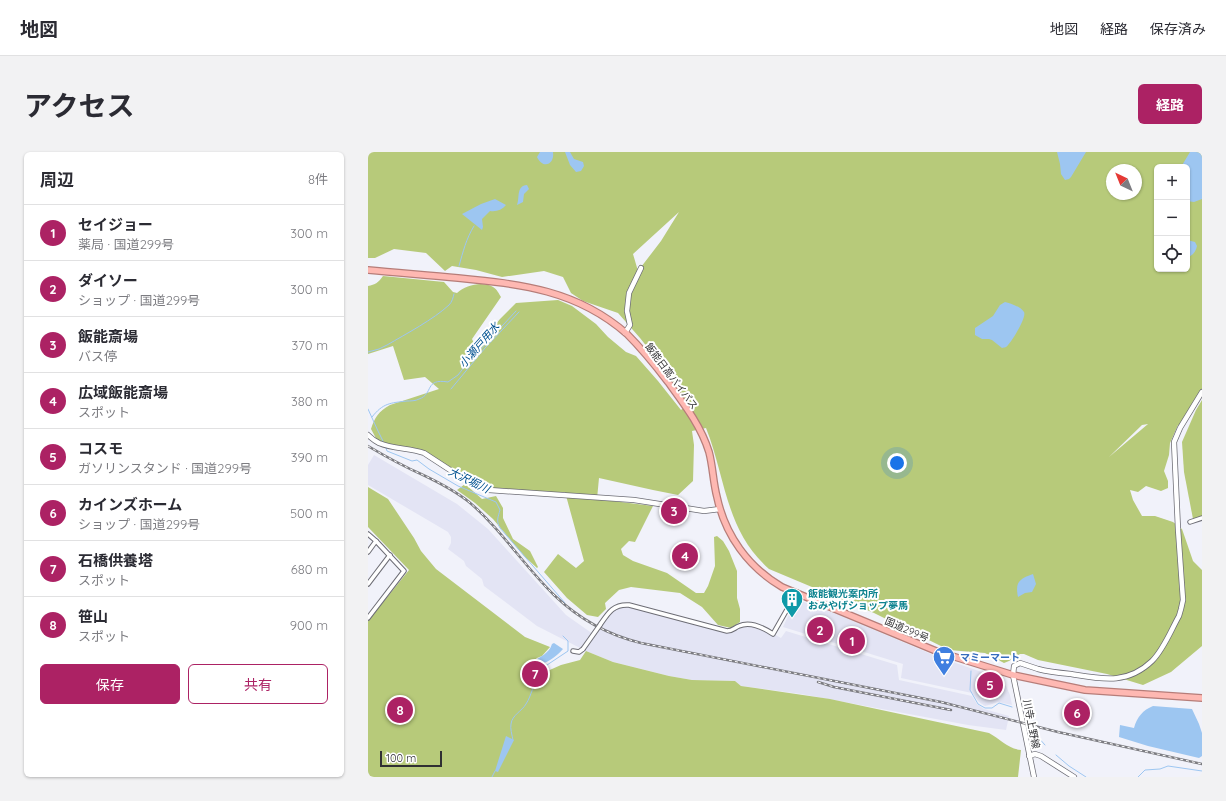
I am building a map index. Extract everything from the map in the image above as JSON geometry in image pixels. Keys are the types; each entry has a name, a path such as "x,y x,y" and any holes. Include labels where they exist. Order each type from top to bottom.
{"highway":[{"name":"飯能日高バイパス","path":"368,270 501,282 539,289 554,293 584,306 602,316 626,333 648,356 688,411 700,431 709,452 720,509"},
{"name":"国道299号","path":"720,509 730,534 748,560 775,582 936,651 1013,675 1085,690 1202,698"}],"street":[{"path":"626,333 630,325 628,311 629,293 641,268"},
{"path":"1013,675 1014,666 1020,663 1040,669 1110,680 1130,675 1140,670 1153,660 1159,653 1182,609 1183,600 1177,518 1174,442 1176,435 1202,392"},
{"path":"368,435 383,444 424,453 467,482 489,490 634,500 704,511 720,509"},
{"path":"1190,522 1202,518"},
{"path":"368,534 404,571 368,618"},
{"path":"368,552 376,541"},
{"path":"368,584 390,555"},
{"path":"573,651 579,652 583,649 605,616 619,605 637,607 727,631 733,630 742,625 757,625 773,634 797,592"},
{"name":"川寺上野線","path":"1013,675 1034,777"},
{"path":"1029,756 1035,754 1041,756 1074,777"}],"shaded area":[{"path":"374,455 457,504 488,529 566,615 593,634 609,612 624,605 727,631 740,625 761,627 781,638 786,631 897,665 899,680 972,696 977,704 984,709 1009,716 1006,730 968,725 801,694 741,686 735,681 692,680 669,676 613,662 586,651 537,626 484,586 482,579 466,566 464,561 448,549 451,543 451,537 448,532 368,485 368,465"},
{"path":"796,599 841,616 936,656 993,676 1006,686 1012,705 998,702 985,706 979,702 972,693 901,678 903,664 783,627"}],"green space":[{"path":"368,152 1202,152 1202,394 1182,425 1178,425 1170,443 1169,455 1164,471 1168,481 1168,488 1161,491 1146,486 1138,492 1130,490 1133,500 1142,516 1155,516 1173,522 1182,529 1193,561 1202,570 1202,646 1171,672 1143,685 1107,674 1038,660 1024,654 1020,654 1004,663 985,653 949,650 874,613 769,569 754,554 743,538 728,503 713,447 706,428 692,431 694,445 693,481 678,495 599,478 597,499 653,506 635,542 629,541 621,549 623,555 633,561 667,573 696,593 704,593 715,566 714,537 717,536 723,541 729,551 737,571 737,598 740,609 740,622 731,628 718,625 702,607 680,593 631,587 619,590 605,603 606,609 598,617 587,615 567,598 544,572 558,554 576,568 584,561 565,492 542,494 489,490 477,486 424,453 378,442 371,429 376,418 383,410 390,405 439,389 425,377 404,380 393,346 368,354 368,286 377,283 383,276 444,282 453,292 457,293 469,286 479,284 493,287 497,290 501,297 472,339 476,348 500,319 516,303 558,300 572,306 596,324 608,337 626,352 636,356 681,410 688,404 660,363 618,313 583,301 571,293 563,277 544,271 502,277 476,270 452,266 445,271 426,253 394,249 375,258 368,258","holes":["679,212 661,241 638,271 633,254","1148,424 1109,457 1142,425"]},
{"path":"1202,400 1202,516 1195,520 1193,519 1184,472 1182,442"},
{"path":"465,484 482,499 496,496 503,508 503,518 513,539 530,551 538,567 537,568 524,556 493,519 457,490"},
{"path":"368,487 388,499 421,551 436,569 525,637 550,647 542,656 532,662 543,673 561,665 580,660 586,651 613,662 669,676 692,680 735,681 741,686 830,699 989,733 1008,746 1021,750 1018,777 368,777 368,621 409,570 368,527"}],"water":[{"path":"540,152 553,152 552,160 548,164 539,161 537,157"},
{"path":"565,152 570,152 574,159 583,162 584,166 581,171 576,172 570,165"},
{"path":"1057,152 1086,152 1069,179 1065,180 1061,174"},
{"path":"1190,152 1202,152 1202,199 1194,202 1190,201 1190,164 1183,164"},
{"path":"527,185 529,189 524,194 523,202 517,205 521,187"},
{"path":"495,199 506,205 499,210 490,211 482,219 482,230 462,214 481,204"},
{"path":"1190,241 1195,242 1197,246 1196,250 1191,256"},
{"path":"1005,302 1020,308 1024,312 1024,315 1013,339 1007,347 1002,348 992,340 982,339 975,335 975,328 993,316 1000,305"},
{"path":"1033,574 1036,584 1032,592 1025,593 1018,597 1017,588 1019,582"},
{"path":"554,643 563,649 550,660 535,666 532,663 546,653"},
{"path":"1153,706 1192,709 1202,733 1202,756 1199,758 1148,746 1119,737 1120,725 1134,728 1141,714"},
{"path":"506,736 514,740 498,772 495,771"}],"waterway":[{"path":"459,266 463,251 474,226"},
{"path":"368,352 387,345 428,321 449,305 454,294"},
{"path":"372,417 387,404 418,400 424,397 432,384 435,382 448,382 458,375 516,311"},
{"name":"小瀬戸用水","path":"451,389 485,348 519,312"},
{"name":"大沢堀川","path":"368,409 383,441"},
{"name":"大沢堀川","path":"386,448 387,451 412,461 417,460 458,486 496,502 500,510 498,517 500,528 565,603"},
{"path":"513,740 511,727 512,721 528,701 534,686 541,677 538,671 568,651 568,641 563,636"},
{"path":"971,671 970,690 978,704 985,708 992,708 999,703 1012,707"},
{"path":"1034,739 1037,736 1045,745"},
{"path":"1056,755 1086,777"},
{"path":"1138,777 1145,770 1160,769 1168,766 1202,771"},
{"path":"492,777 495,771"}],"railway":[{"path":"368,446 440,483 469,502 492,524 554,595 584,619 617,636 641,643 941,702 1058,732 1202,764"},
{"path":"818,682 834,687 951,710"}],"place":[{"name":"飯能斎場","path":"674,511"},
{"name":"広域飯能斎場","path":"685,556"},
{"name":"飯能観光案内所 おみやげショップ夢馬","path":"792,618"},
{"name":"ダイソー","path":"820,630"},
{"name":"セイジョー","path":"852,641"},
{"name":"石橋供養塔","path":"535,674"},
{"name":"マミーマート","path":"944,676"},
{"name":"コスモ","path":"990,685"},
{"name":"笹山","path":"400,710"},
{"name":"カインズホーム","path":"1077,713"}]}
